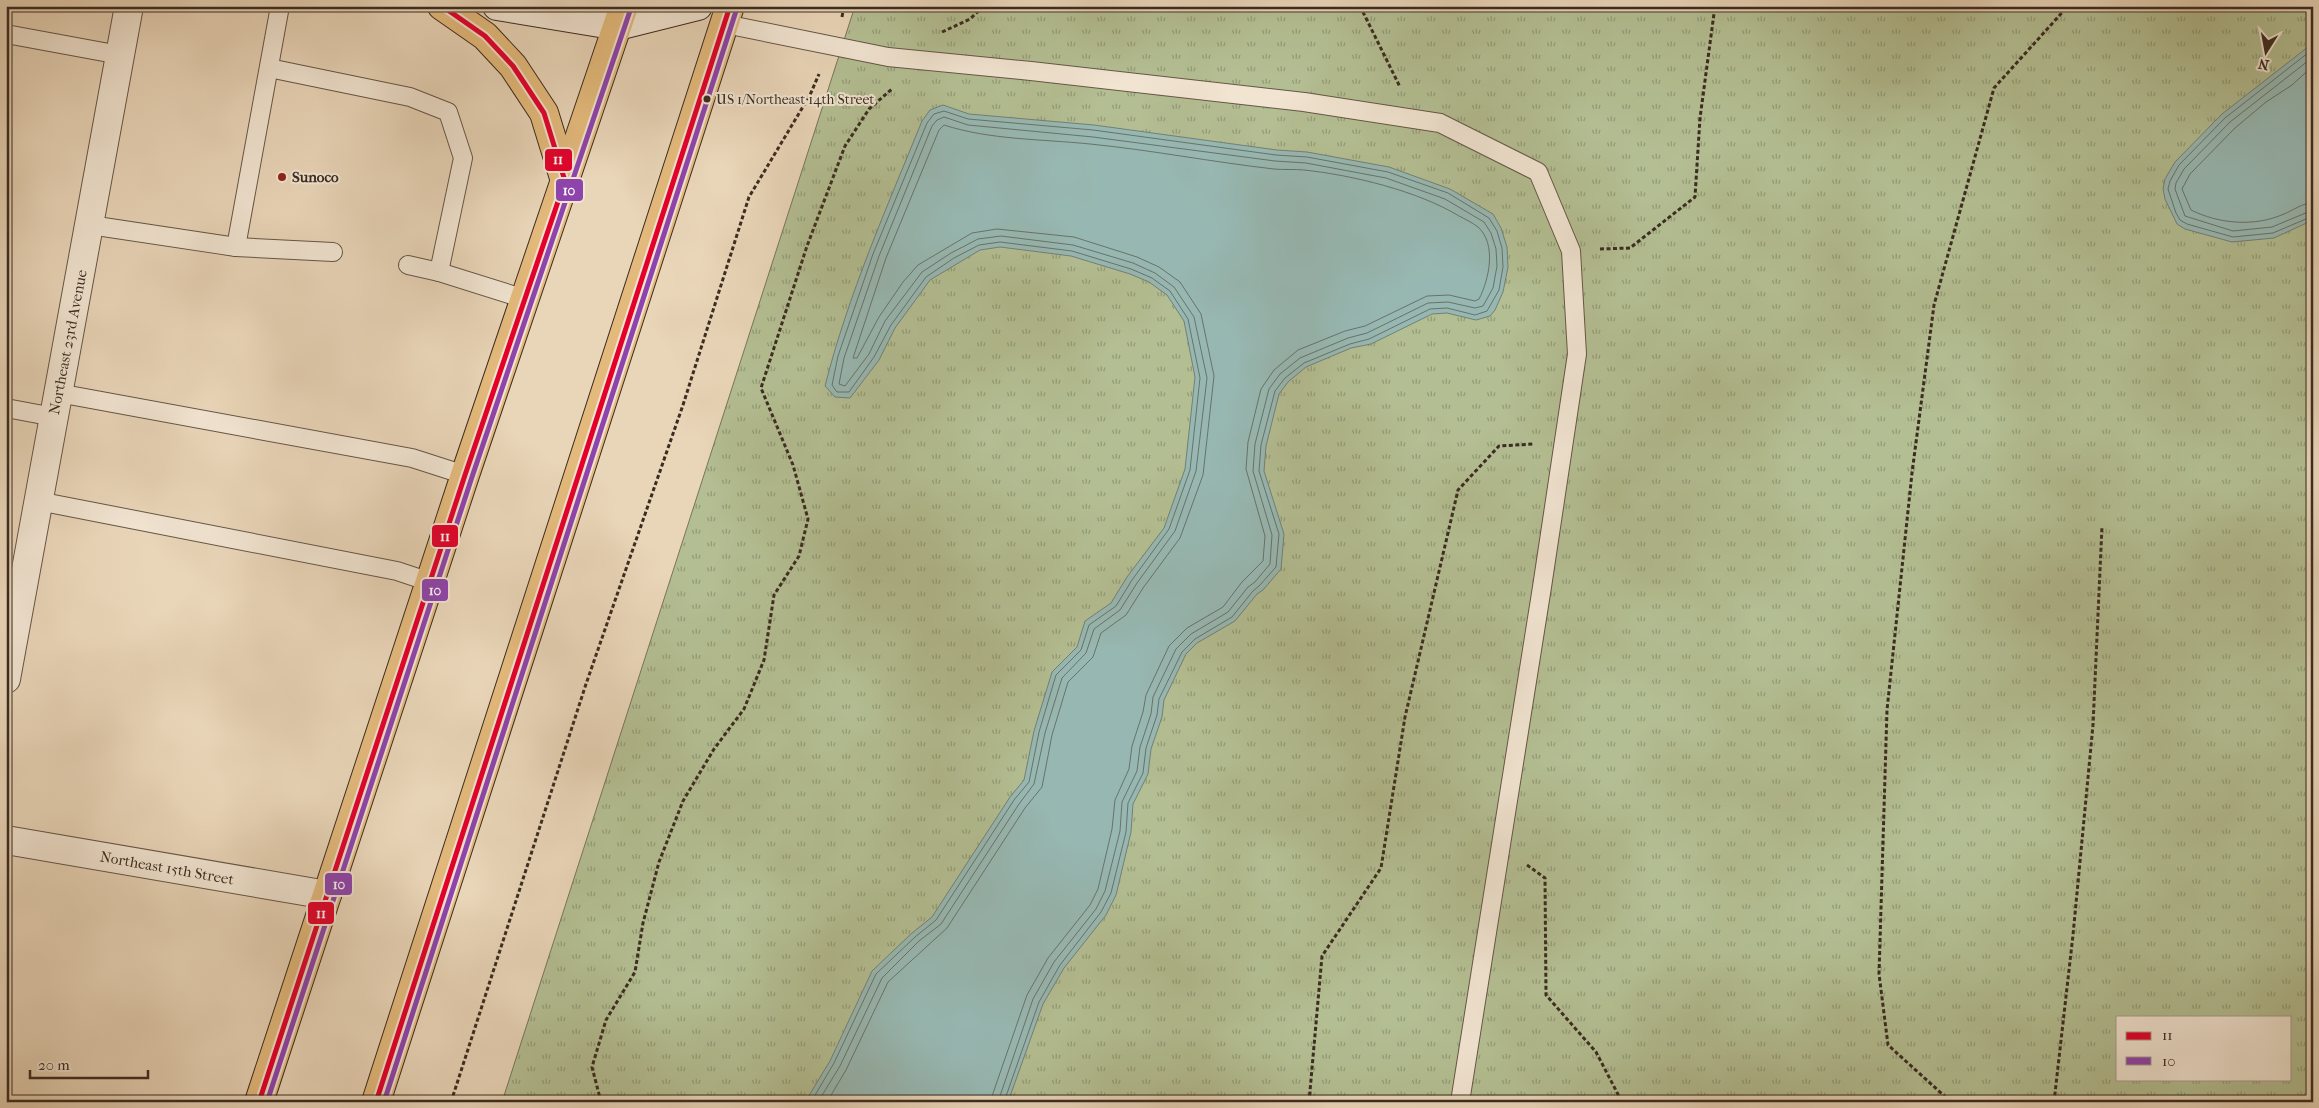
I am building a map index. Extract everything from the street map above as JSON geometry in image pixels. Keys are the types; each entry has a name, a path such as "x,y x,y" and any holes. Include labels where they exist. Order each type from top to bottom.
{"main road":[{"path":"442,6 485,36 513,66 544,113 565,182"},
{"path":"376,1102 728,15"},
{"path":"259,1102 465,475 622,16"}],"street":[{"name":"Northeast 23rd Avenue","path":"6,678 11,623 38,501 129,6"},
{"path":"497,6 622,16 698,6"},
{"name":"Northeast 15th Street","path":"6,840 327,895"}],"lane":[{"path":"236,247 280,6"},
{"path":"728,15 830,46 888,57 1304,102 1440,122 1538,172 1572,251 1576,354 1564,442 1460,1102"},
{"path":"6,34 120,55"},
{"path":"269,68 410,97 448,112 463,158 439,272"},
{"path":"90,225 236,247 333,252"},
{"path":"408,265 439,272 525,299"},
{"path":"6,408 56,405 412,458 465,475"},
{"path":"38,501 397,571 430,582"}],"path":[{"path":"601,1102 592,1067 606,1020 635,972 643,923 659,862 683,801 714,749 744,709 764,660 774,595 799,556 808,519 793,465 761,388 807,246 845,146 868,109 926,60 941,33 970,19 984,6"},
{"path":"1360,6 1415,119"},
{"path":"1572,251 1630,248 1695,197 1700,118 1715,6"},
{"path":"1951,1102 1888,1045 1879,974 1886,710 1912,472 1934,305 1994,88 2068,6"},
{"path":"451,1102 586,684 683,405 749,197 810,95 830,46"},
{"path":"1309,1102 1322,956 1380,868 1405,717 1458,490 1499,446 1564,442"},
{"path":"2054,1102 2073,935 2092,734 2102,526"},
{"path":"1501,845 1544,878 1546,994 1596,1052 1622,1102"}],"green space":[{"path":"855,6 2313,6 2313,1102 502,1102"}],"water":[{"path":"2313,43 2313,220 2274,238 2232,242 2185,229 2177,224 2165,199 2163,189 2165,179 2175,162 2222,114"},
{"path":"943,105 969,114 1094,125 1277,150 1307,152 1389,167 1450,189 1493,214 1501,228 1507,247 1508,267 1503,292 1495,310 1490,316 1476,320 1447,313 1432,314 1371,344 1351,348 1306,367 1288,382 1279,394 1266,446 1264,471 1284,534 1281,569 1235,621 1197,643 1186,654 1164,700 1162,717 1151,749 1148,774 1133,804 1131,832 1116,895 1106,915 1064,968 1043,1004 1008,1102 805,1102 830,1061 872,971 932,917 1010,797 1024,780 1034,731 1052,672 1077,647 1085,621 1111,603 1127,577 1164,528 1185,469 1195,377 1184,321 1167,295 1149,282 1130,274 1071,256 1000,247 980,250 930,280 895,328 879,360 850,398 835,397 825,386 834,352 857,285 922,121 930,110"}],"transit line":[{"name":"11","path":"259,1102 465,475 565,181 544,113 513,66 485,36 442,6"},
{"name":"11","path":"376,1102 730,6"},
{"name":"10","path":"267,1102 472,477 631,8"},
{"name":"10","path":"384,1102 737,8"}],"place":[{"name":"US 1/Northeast 14th Street","path":"707,99"},
{"name":"Sunoco","path":"282,177"}]}
